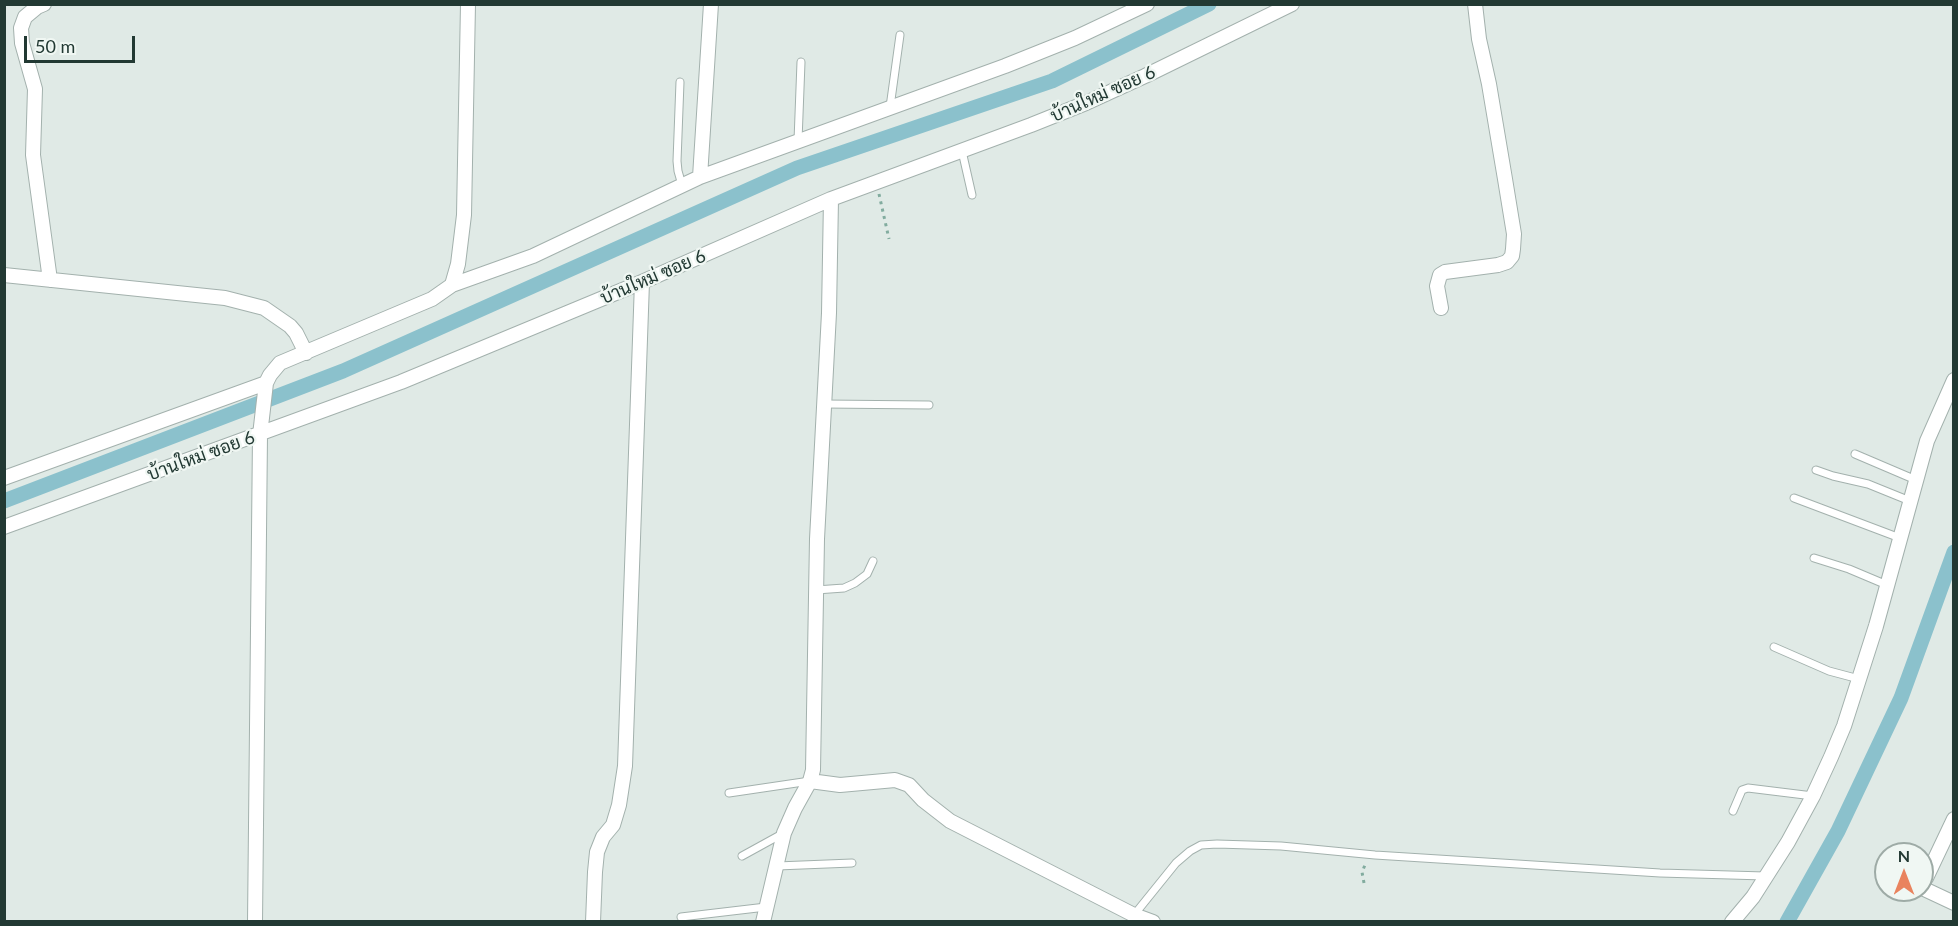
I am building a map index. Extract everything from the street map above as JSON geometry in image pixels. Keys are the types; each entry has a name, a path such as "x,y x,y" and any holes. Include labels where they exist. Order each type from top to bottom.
{"street":[{"path":"44,4 25,17 21,28 22,43 35,89 33,155 50,280"},
{"path":"452,285 458,264 464,215 468,4"},
{"path":"700,177 711,4"},
{"path":"255,921 260,429 265,388 270,375 280,363 432,299 452,285 533,256 700,177 1065,42 1147,4"},
{"name":"บ้านใหม่ ซอย 6","path":"4,527 260,429 401,382 642,282 831,200 1086,103 1292,4"},
{"path":"1441,308 1437,286 1440,275 1445,272 1498,266 1507,262 1514,249 1514,234 1489,84 1479,39 1475,4"},
{"path":"763,921 784,833 810,781 813,770 816,590 829,313 831,200"},
{"path":"4,275 225,298 264,309 290,326 306,353"},
{"path":"593,921 597,852 603,837 614,825 625,766 642,282"},
{"path":"1732,921 1753,897 1813,796 1844,726 1887,585 1927,441 1953,380"},
{"path":"4,478 265,388"},
{"path":"810,781 840,784 895,780 909,785 923,800 950,821 1134,915 1153,921"},
{"path":"1934,861 1953,819"},
{"path":"1934,890 1953,903"}],"lane":[{"path":"890,108 900,35"},
{"path":"798,141 801,62"},
{"path":"680,82 677,161 682,185"},
{"path":"962,151 972,195"},
{"path":"824,404 929,405"},
{"path":"1855,454 1916,480"},
{"path":"1816,470 1868,484 1910,501"},
{"path":"1794,498 1900,538"},
{"path":"1814,558 1849,569 1887,585"},
{"path":"816,590 844,588 855,583 867,574 873,561"},
{"path":"1774,647 1829,671 1859,679"},
{"path":"729,793 810,781"},
{"path":"1733,811 1742,790 1748,788 1813,796"},
{"path":"742,856 784,833"},
{"path":"1134,915 1176,862 1201,845 1217,843 1660,873 1766,876"},
{"path":"777,866 852,862"},
{"path":"681,917 766,907"}],"path":[{"path":"876,182 889,239"},
{"path":"1364,883 1362,872 1366,862 1375,855"}],"waterway":[{"path":"4,501 343,371 797,168 1052,81 1209,4"},
{"path":"1787,922 1838,831 1901,698 1954,552"}]}
